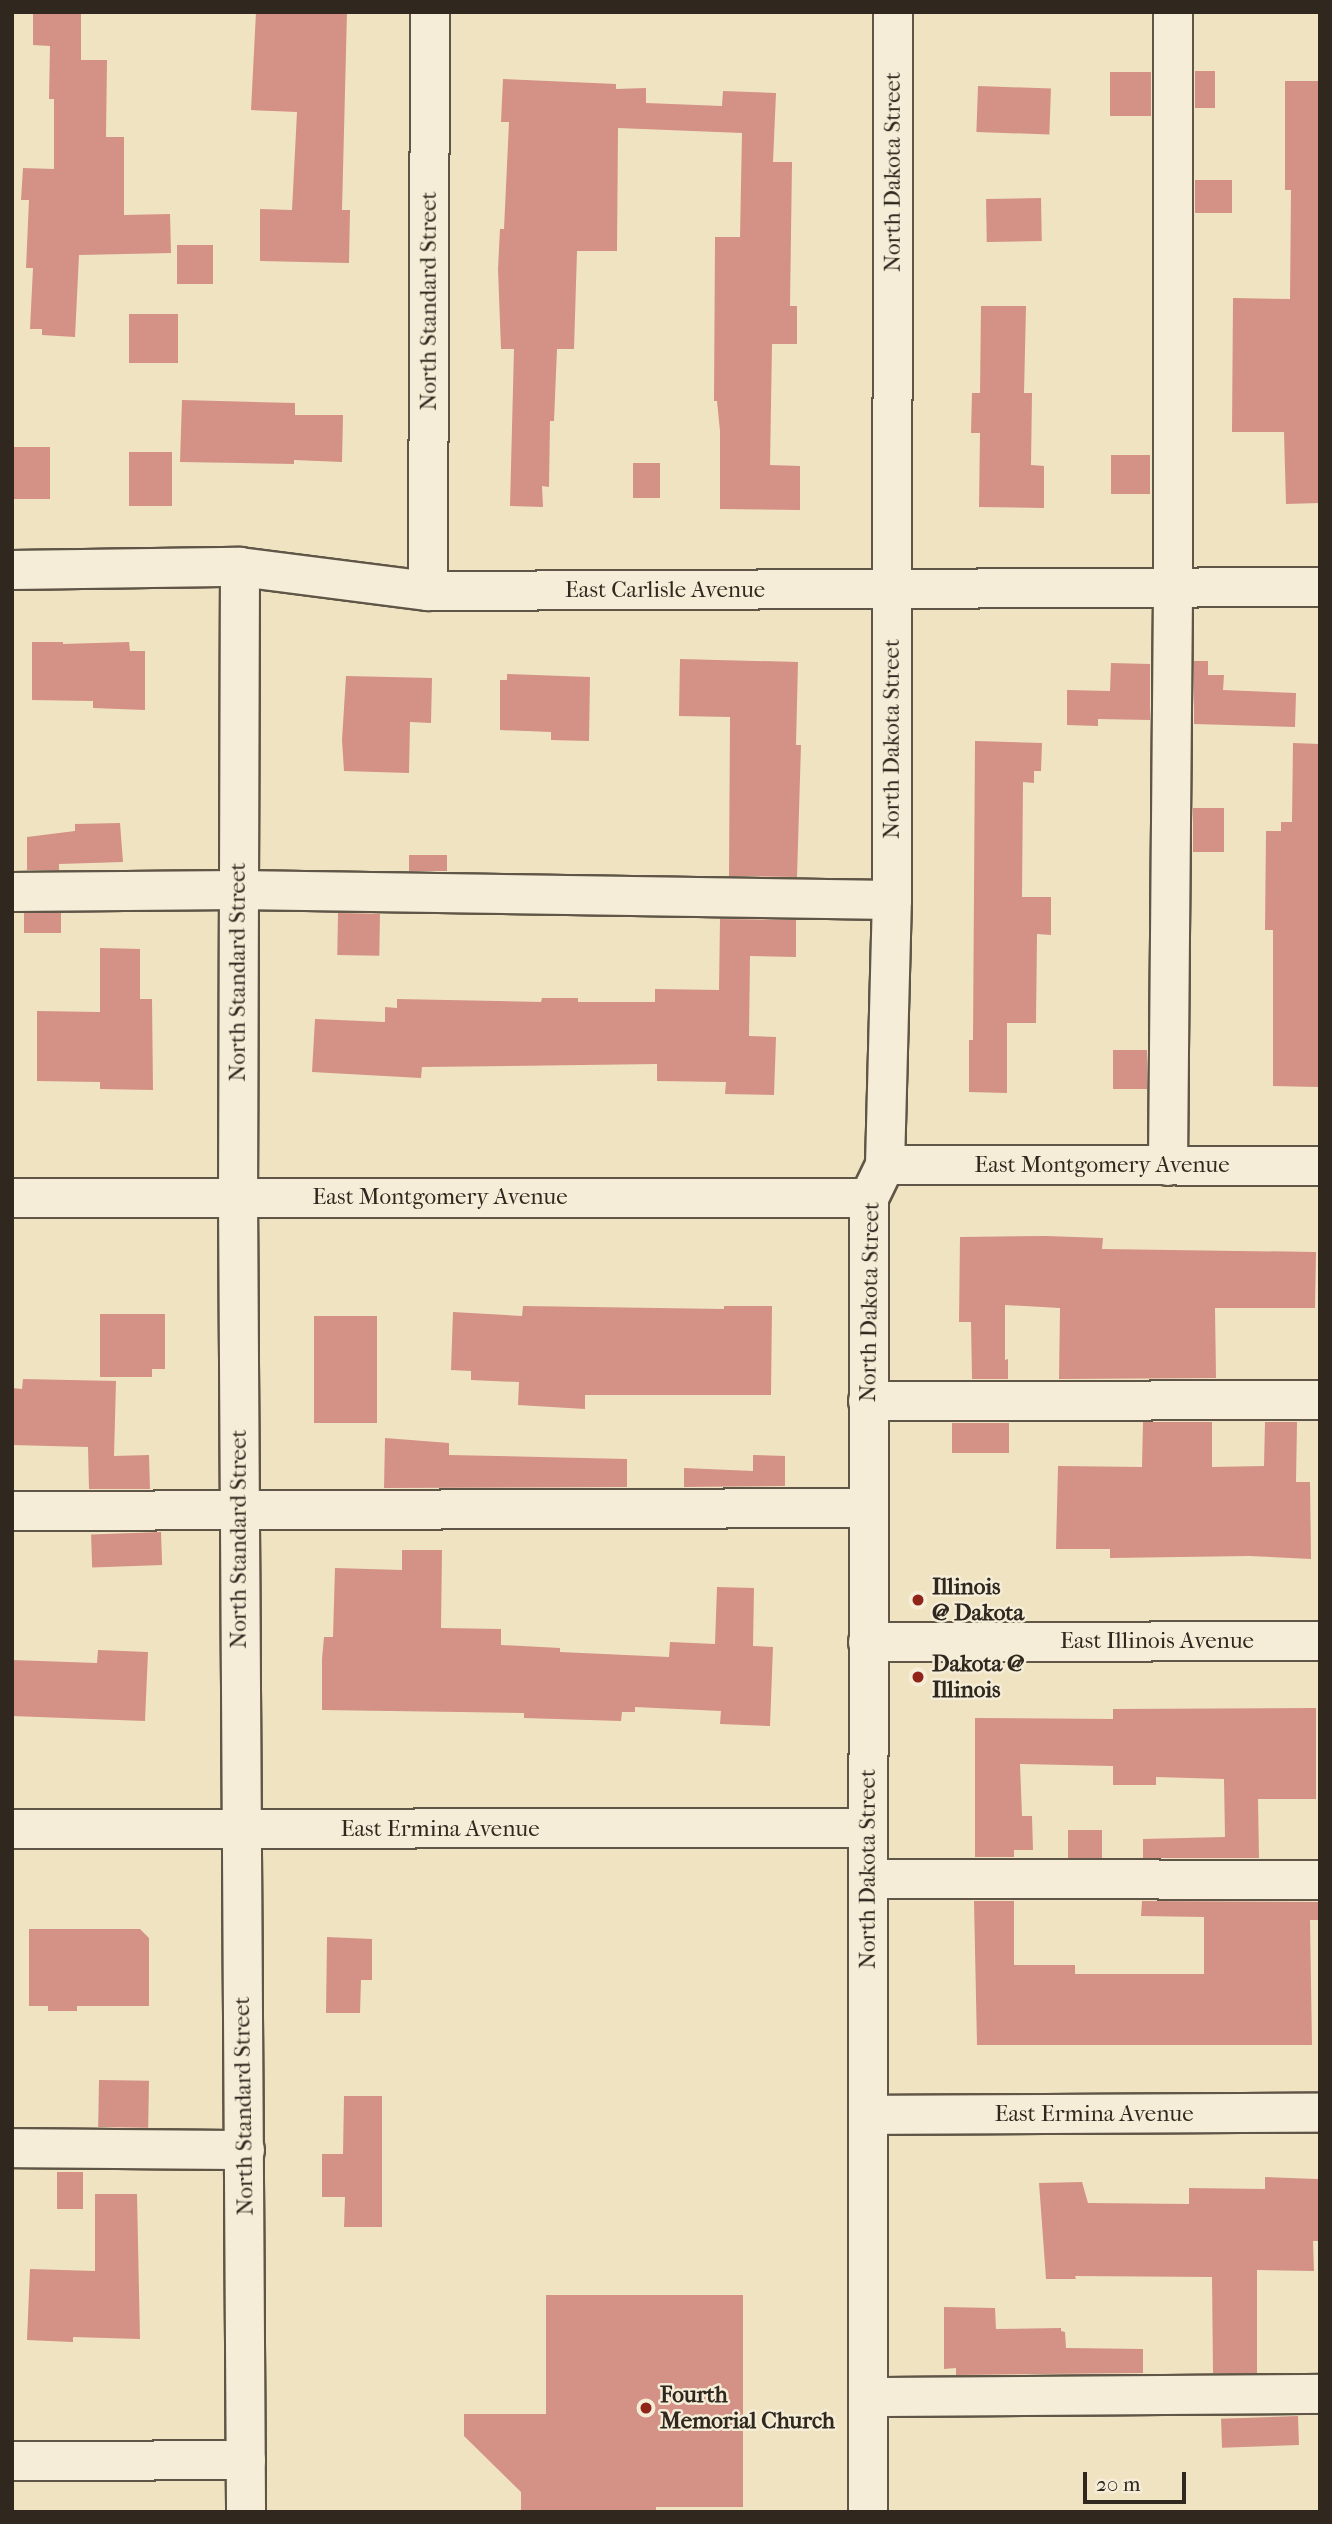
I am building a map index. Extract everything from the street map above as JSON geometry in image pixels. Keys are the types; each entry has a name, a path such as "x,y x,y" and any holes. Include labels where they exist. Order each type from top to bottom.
{"street":[{"name":"North Standard Street","path":"428,591 430,12"},
{"name":"North Dakota Street","path":"868,2512 867,1401 892,900 893,12"},
{"path":"1168,1166 1173,588 1173,12"},
{"name":"North Standard Street","path":"240,567 237,1197 246,2512"},
{"name":"East Carlisle Avenue","path":"12,570 240,567 428,591 1320,587"},
{"path":"12,892 238,890 892,900"},
{"name":"East Montgomery Avenue","path":"12,1198 237,1197 877,1181 1168,1166 1320,1166"},
{"path":"867,1401 1320,1400"},
{"path":"12,1511 866,1508"},
{"name":"East Illinois Avenue","path":"867,1642 1320,1641"},
{"name":"East Ermina Avenue","path":"12,1829 868,1828"},
{"path":"868,1879 1320,1880"},
{"name":"East Ermina Avenue","path":"868,2115 1320,2113"},
{"path":"12,2148 245,2150"},
{"path":"868,2397 1320,2394"},
{"path":"12,2461 246,2460"}],"building":[{"path":"33,12 81,12 81,60 107,60 106,137 124,137 124,215 170,214 171,253 79,255 75,337 42,335 42,329 30,329 33,268 26,268 29,200 21,200 23,168 54,169 54,99 49,99 50,46 33,45"},
{"path":"256,12 347,12 342,210 350,210 349,263 260,261 260,209 292,210 297,112 251,110"},
{"path":"1195,71 1215,71 1215,108 1195,108"},
{"path":"1110,72 1151,72 1151,116 1110,116"},
{"path":"503,79 616,84 616,89 646,88 646,103 722,106 723,91 776,93 773,162 792,162 790,306 797,306 797,344 772,344 770,465 800,466 800,510 720,509 720,431 717,401 714,401 715,237 740,237 742,133 618,128 617,251 577,251 574,349 557,349 554,421 550,421 549,487 542,486 543,507 510,506 514,349 501,349 498,269 500,229 504,229 509,122 501,122"},
{"path":"1285,81 1320,81 1320,503 1286,504 1284,432 1232,432 1233,298 1290,299 1291,190 1285,190"},
{"path":"978,86 1051,89 1049,135 976,132"},
{"path":"1195,180 1232,180 1232,213 1195,213"},
{"path":"1041,198 1042,241 987,242 986,199"},
{"path":"177,245 213,245 213,284 177,284"},
{"path":"981,306 1026,306 1024,393 1032,393 1031,465 1044,466 1044,508 979,507 980,433 971,433 972,393 980,393"},
{"path":"129,314 178,314 178,363 129,363"},
{"path":"182,400 295,403 295,415 343,415 342,462 180,462"},
{"path":"12,447 50,447 50,499 12,499"},
{"path":"129,452 172,452 172,506 129,506"},
{"path":"1111,455 1150,455 1150,494 1111,494"},
{"path":"633,463 660,463 660,498 633,498"},
{"path":"32,642 129,642 130,651 145,651 145,710 93,708 93,701 32,700"},
{"path":"680,659 798,662 796,745 801,745 797,877 729,876 730,717 679,716"},
{"path":"1194,661 1208,661 1208,675 1224,675 1223,690 1296,693 1295,727 1194,724"},
{"path":"1111,663 1150,664 1150,720 1098,719 1098,726 1067,725 1067,690 1110,691"},
{"path":"507,674 590,677 589,741 551,740 551,732 500,730 500,680 507,680"},
{"path":"346,676 432,678 431,723 410,722 409,773 344,771 342,740"},
{"path":"975,741 1042,743 1041,771 1034,771 1034,783 1023,782 1022,897 1051,897 1051,935 1037,934 1036,1023 1007,1023 1007,1093 969,1092 969,1040 973,1040"},
{"path":"1293,743 1320,744 1320,1087 1273,1086 1273,930 1265,930 1266,831 1281,831 1281,822 1292,822"},
{"path":"1193,808 1224,808 1224,852 1193,852"},
{"path":"120,823 123,862 59,864 59,870 27,870 27,837 75,831 75,824"},
{"path":"409,855 447,855 447,871 409,871"},
{"path":"24,913 61,913 61,933 24,933"},
{"path":"338,913 380,914 379,956 337,955"},
{"path":"720,919 796,920 796,957 750,956 749,1036 776,1037 774,1095 725,1094 726,1082 657,1081 657,1064 422,1067 421,1078 312,1072 315,1019 385,1022 385,1007 397,1008 397,999 541,1002 542,998 578,998 578,1002 655,1002 655,989 719,990"},
{"path":"100,948 140,949 140,999 152,999 153,1090 100,1089 100,1082 37,1081 37,1011 100,1012"},
{"path":"1113,1050 1147,1050 1147,1089 1113,1089"},
{"path":"960,1237 1103,1238 1102,1249 1316,1252 1315,1308 1215,1308 1216,1378 1059,1379 1060,1308 1005,1305 1005,1360 1008,1359 1008,1379 972,1379 971,1322 959,1322"},
{"path":"523,1306 724,1309 724,1306 772,1306 771,1395 585,1395 585,1409 518,1405 519,1382 471,1380 471,1371 451,1370 453,1312 522,1316"},
{"path":"100,1314 165,1314 165,1369 152,1369 152,1377 100,1377"},
{"path":"314,1316 377,1316 377,1423 314,1423"},
{"path":"23,1379 116,1381 114,1456 149,1455 150,1489 89,1489 88,1447 12,1445 12,1388 22,1389"},
{"path":"1143,1422 1212,1422 1212,1467 1264,1466 1265,1422 1297,1422 1296,1482 1310,1482 1311,1559 1249,1556 1110,1558 1110,1549 1056,1549 1058,1466 1142,1467"},
{"path":"952,1423 1009,1423 1009,1453 952,1453"},
{"path":"385,1438 449,1443 449,1455 627,1459 627,1487 384,1488"},
{"path":"753,1455 785,1456 785,1486 684,1487 684,1468 753,1471"},
{"path":"161,1532 162,1565 92,1567 91,1534"},
{"path":"402,1550 442,1550 441,1628 501,1629 501,1645 560,1648 560,1652 669,1657 670,1642 715,1644 717,1587 754,1588 753,1646 773,1647 770,1726 720,1724 721,1711 635,1707 635,1712 622,1712 621,1721 524,1718 524,1713 322,1710 324,1637 333,1637 335,1568 402,1570"},
{"path":"98,1650 148,1652 145,1721 12,1716 12,1660 97,1663"},
{"path":"1316,1708 1316,1799 1258,1799 1259,1858 1143,1858 1143,1839 1225,1837 1224,1779 1156,1777 1156,1785 1113,1785 1113,1766 1020,1764 1022,1816 1032,1816 1033,1850 1014,1850 1014,1857 975,1857 975,1718 1113,1719 1113,1709"},
{"path":"1068,1830 1102,1830 1102,1858 1068,1858"},
{"path":"974,1901 1014,1901 1014,1965 1075,1965 1075,1974 1204,1974 1204,1917 1141,1916 1142,1901 1320,1902 1320,1920 1310,1920 1312,2045 977,2045"},
{"path":"29,1929 140,1929 149,1938 149,2006 77,2006 77,2011 48,2011 48,2006 29,2006"},
{"path":"327,1937 372,1939 372,1980 361,1980 360,2013 326,2013"},
{"path":"99,2080 149,2081 148,2128 98,2127"},
{"path":"344,2096 382,2096 382,2227 344,2227 345,2197 322,2197 322,2154 343,2154"},
{"path":"57,2172 83,2172 83,2209 57,2209"},
{"path":"1265,2177 1318,2179 1319,2241 1313,2241 1314,2271 1257,2270 1257,2373 1213,2373 1212,2277 1075,2276 1076,2279 1046,2279 1039,2183 1082,2182 1088,2203 1189,2204 1189,2188 1265,2189"},
{"path":"95,2194 137,2194 140,2339 73,2337 73,2342 27,2340 30,2269 95,2271"},
{"path":"546,2295 743,2295 743,2507 656,2507 656,2512 521,2512 521,2492 464,2436 464,2414 546,2414"},
{"path":"944,2307 995,2308 996,2329 1061,2328 1061,2331 1065,2332 1066,2348 1143,2349 1143,2373 956,2375 956,2368 944,2369"},
{"path":"1298,2416 1299,2445 1222,2448 1221,2419"}],"place":[{"name":"Illinois @ Dakota","path":"918,1600"},
{"name":"Dakota @ Illinois","path":"918,1677"},
{"name":"Fourth Memorial Church","path":"646,2408"}]}
